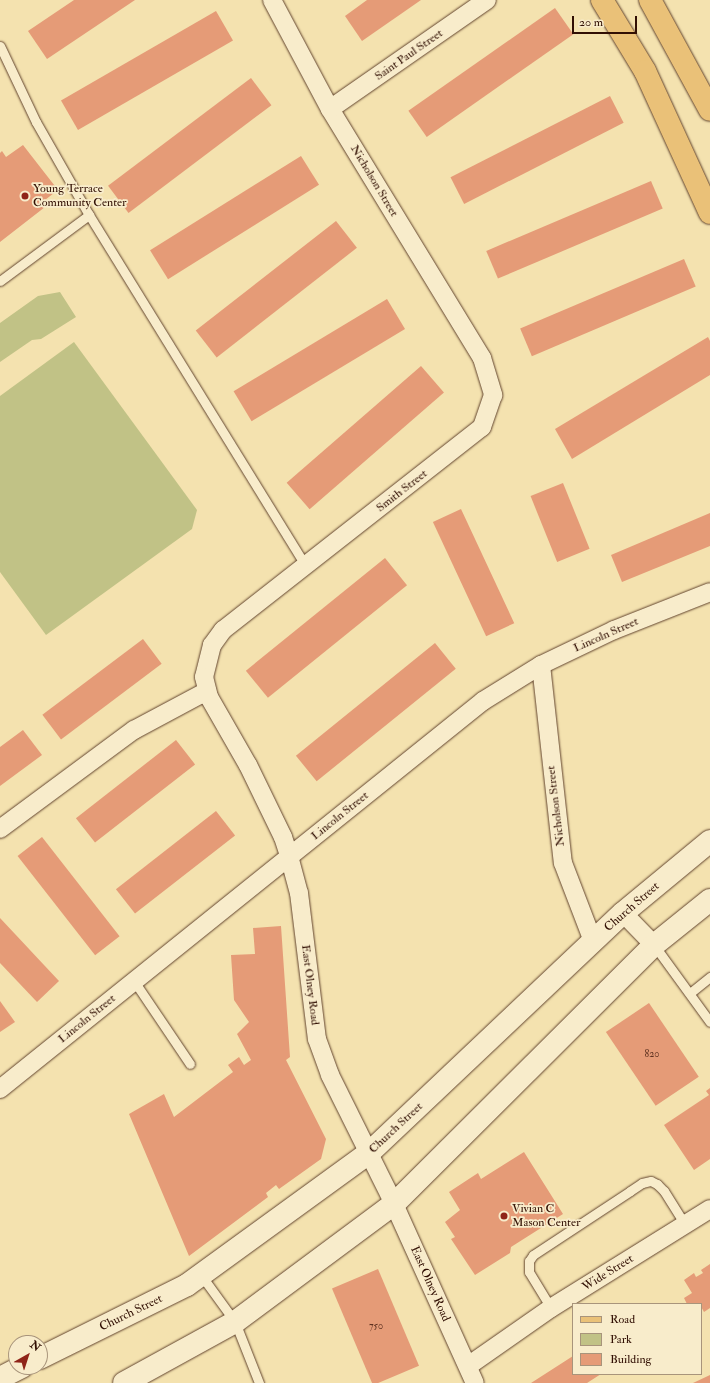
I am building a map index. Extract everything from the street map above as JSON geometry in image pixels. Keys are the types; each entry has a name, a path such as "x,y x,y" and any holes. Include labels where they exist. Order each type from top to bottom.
{"main road":[{"path":"602,0 645,71 710,213"},
{"path":"650,0 710,110"},
{"name":"Church Street","path":"48,1354 187,1285 369,1153 624,912 710,841"},
{"path":"124,1383 235,1322 394,1204 654,945 710,900"}],"street":[{"name":"Nicholson Street","path":"272,0 330,109 482,358"},
{"name":"Saint Paul Street","path":"330,109 487,0"},
{"name":"Smith Street","path":"264,599 482,427 493,395 482,358"},
{"name":"Lincoln Street","path":"0,1090 483,701 541,665 614,630 710,592"},
{"name":"East Olney Road","path":"264,599 223,630 212,645 206,662 207,691 248,765 289,856 299,893 317,1039 330,1075 394,1204 475,1383"},
{"name":"Nicholson Street","path":"541,665 563,863 592,942"},
{"path":"0,829 134,730 207,691"},
{"path":"624,912 654,945"},
{"name":"Wide Street","path":"468,1366 551,1308 710,1209"}],"lane":[{"path":"0,46 36,122 89,215 306,567"},
{"path":"0,281 89,215"},
{"path":"654,945 710,1022"},
{"path":"690,993 710,977"},
{"path":"134,981 190,1064"},
{"path":"551,1308 529,1272 529,1261 533,1255 642,1183 651,1181 657,1184 664,1191 685,1225"},
{"path":"201,1275 235,1322 258,1383"}],"green space":[{"path":"60,292 76,317 41,339 32,340 0,362 0,323 38,296"},
{"path":"74,342 197,510 192,529 46,635 0,572 0,396"}],"building":[{"path":"74,0 135,0 47,59 28,31"},
{"path":"367,0 421,0 362,41 345,16"},
{"path":"555,8 573,34 427,137 408,111"},
{"path":"216,11 233,40 78,130 61,101"},
{"path":"251,78 271,105 129,213 108,186"},
{"path":"610,96 624,123 464,204 451,177"},
{"name":"Young Terrace Community Center","path":"23,145 58,190 41,203 45,207 0,242 0,153 2,151 6,157"},
{"path":"301,156 319,185 168,279 150,250"},
{"path":"651,181 663,209 498,279 486,251"},
{"path":"336,221 357,248 217,357 196,331"},
{"path":"684,259 696,287 532,356 520,329"},
{"path":"387,299 405,329 252,421 234,391"},
{"path":"708,337 710,341 710,375 572,459 555,429"},
{"path":"421,366 444,392 310,509 287,483"},
{"path":"563,483 590,549 557,562 531,496"},
{"path":"461,509 514,623 486,636 433,522"},
{"path":"710,513 710,546 622,582 611,555"},
{"path":"385,558 407,585 268,698 246,671"},
{"path":"143,639 162,664 61,740 42,715"},
{"path":"435,643 456,669 317,781 296,756"},
{"path":"23,730 42,755 0,786 0,747"},
{"path":"176,740 195,764 95,843 76,818"},
{"path":"216,811 235,835 135,914 116,889"},
{"path":"42,837 120,936 95,955 18,856"},
{"path":"0,918 59,981 37,1002 0,963"},
{"path":"281,926 290,1057 286,1060 326,1139 321,1159 279,1189 276,1185 266,1193 268,1197 189,1256 129,1114 164,1094 174,1117 233,1072 228,1065 239,1057 244,1065 251,1060 237,1034 249,1022 234,1000 231,955 255,954 253,928"},
{"path":"0,1001 15,1022 0,1032"},
{"path":"649,1003 699,1077 656,1106 606,1032"},
{"path":"710,1088 710,1159 694,1170 664,1125 709,1095 706,1091"},
{"name":"Vivian C Mason Center","path":"524,1152 563,1214 511,1247 510,1253 475,1275 451,1239 455,1237 445,1222 460,1210 449,1192 478,1173 481,1179"},
{"path":"710,1264 710,1308 704,1312 702,1303 686,1303 684,1298 692,1293 684,1280 694,1273 696,1277 703,1273 701,1270"},
{"path":"378,1269 419,1366 378,1383 372,1383 332,1289"},
{"path":"572,1357 572,1375 599,1375 587,1383 531,1383"},
{"path":"710,1375 710,1383 693,1383"}],"place":[{"name":"Young Terrace Community Center","path":"25,196"},
{"name":"Vivian C Mason Center","path":"504,1216"}]}
